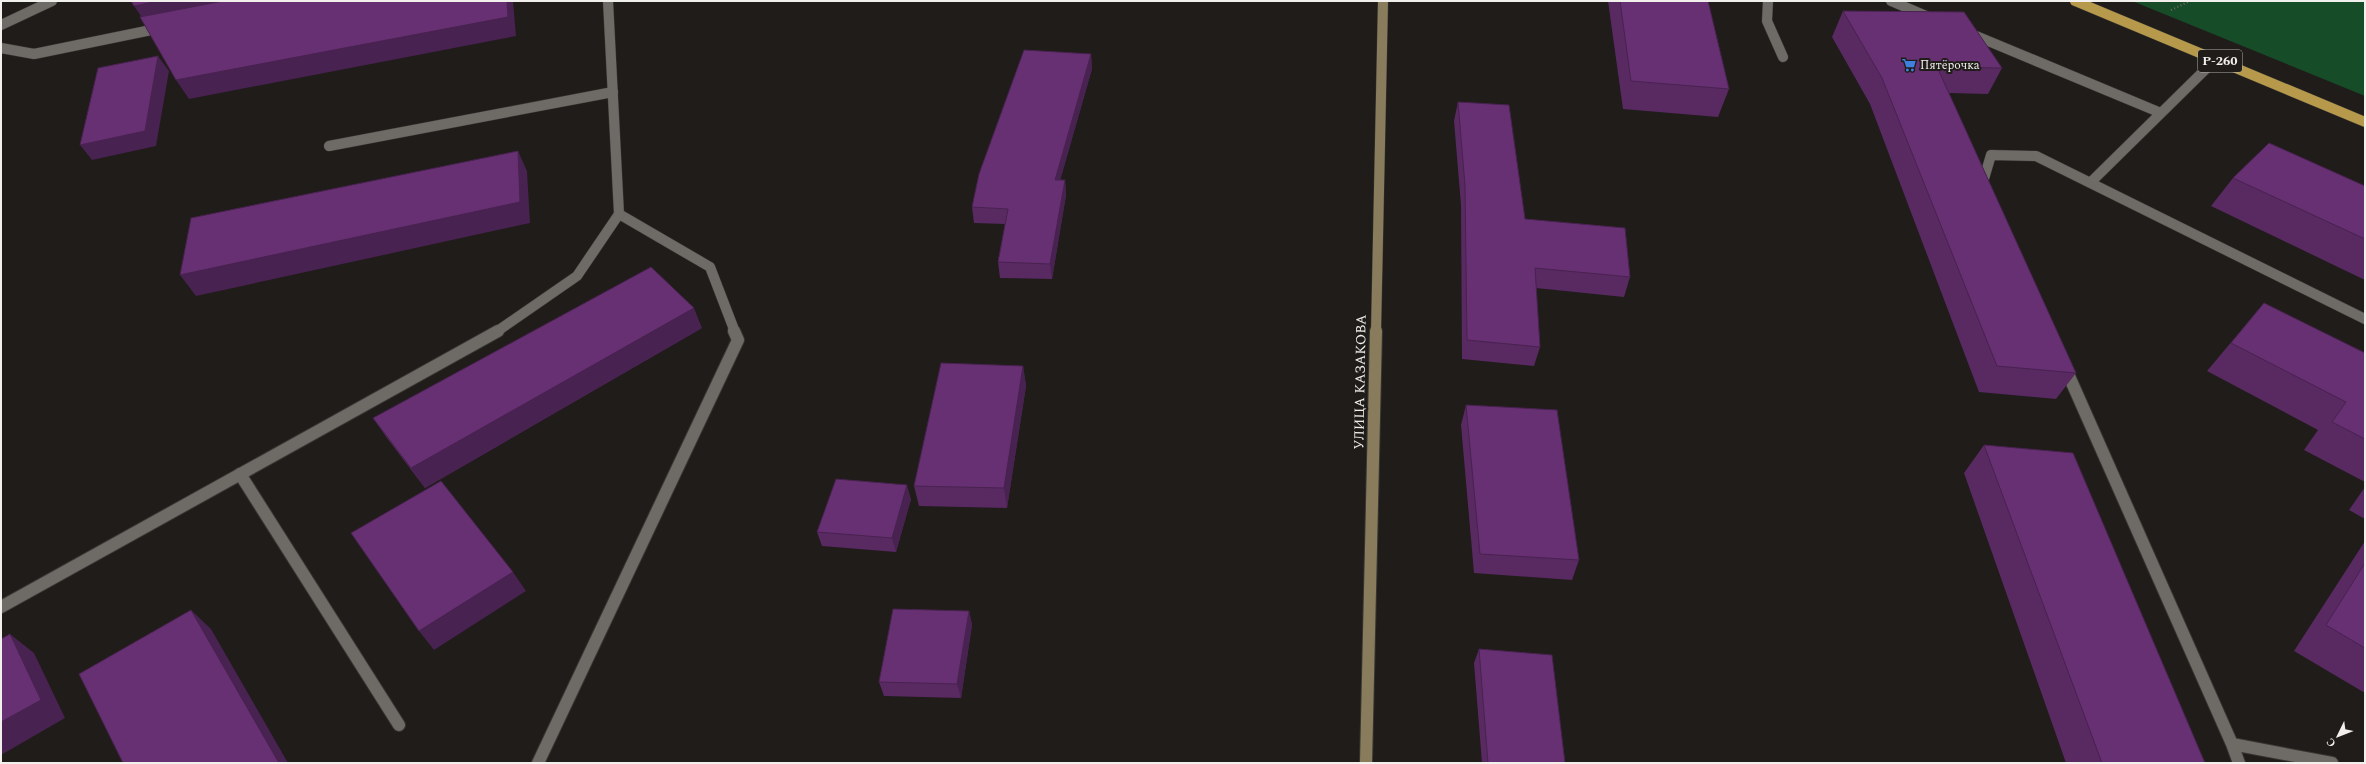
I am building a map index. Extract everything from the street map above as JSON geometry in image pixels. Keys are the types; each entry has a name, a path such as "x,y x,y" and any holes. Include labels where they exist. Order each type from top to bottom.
{"highway":[{"name":"Р-260","path":"2075,1 2365,122"}],"main road":[{"name":"УЛИЦА КАЗАКОВА","path":"1366,763 1383,1"}],"street":[{"path":"1,25 52,1"},
{"path":"1,607 501,329 577,276 619,214 608,1"},
{"path":"1768,1 1767,21 1782,56"},
{"path":"1891,1 1942,22"},
{"path":"1,48 34,54 167,27"},
{"path":"1956,28 2161,113"},
{"path":"2090,183 2216,59"},
{"path":"329,146 613,92"},
{"path":"1989,196 1983,182 1991,155 2036,156 2365,319"},
{"path":"538,763 738,340 710,267 619,214"},
{"path":"2060,357 2232,744 2239,763"},
{"path":"240,474 399,725"},
{"path":"2232,744 2332,763"}],"green space":[{"path":"2132,1 2365,1 2365,96"}],"building":[{"path":"131,1 158,1 134,6"},
{"path":"223,1 507,1 508,17 176,80 140,17"},
{"path":"1620,1 1708,1 1729,89 1631,81"},
{"path":"1843,11 1964,12 2002,68 1937,67 2076,373 1997,366 1882,78"},
{"path":"1024,50 1091,54 1055,180 1065,180 1050,264 998,262 1008,209 972,207 979,174"},
{"path":"158,56 145,131 80,145 98,68"},
{"path":"1458,102 1509,105 1525,219 1625,228 1630,277 1535,268 1540,347 1467,340 1465,185"},
{"path":"2269,143 2365,186 2365,239 2233,178"},
{"path":"518,151 520,202 180,275 191,218"},
{"path":"651,267 694,308 411,468 373,418"},
{"path":"2264,303 2365,353 2365,439 2332,422 2346,402 2231,343"},
{"path":"941,363 1023,366 1004,488 914,486"},
{"path":"1466,405 1557,410 1579,560 1480,554"},
{"path":"1984,445 2073,453 2205,763 2102,763"},
{"path":"836,479 907,485 892,538 817,532"},
{"path":"441,481 513,572 419,631 351,533"},
{"path":"2365,563 2365,648 2326,625"},
{"path":"893,609 969,611 957,684 879,682"},
{"path":"191,610 279,763 123,763 79,674"},
{"path":"10,634 41,700 1,722 1,639"},
{"path":"1479,649 1552,655 1565,763 1488,763"}],"place":[{"name":"Пятёрочка","path":"1909,65"}]}
